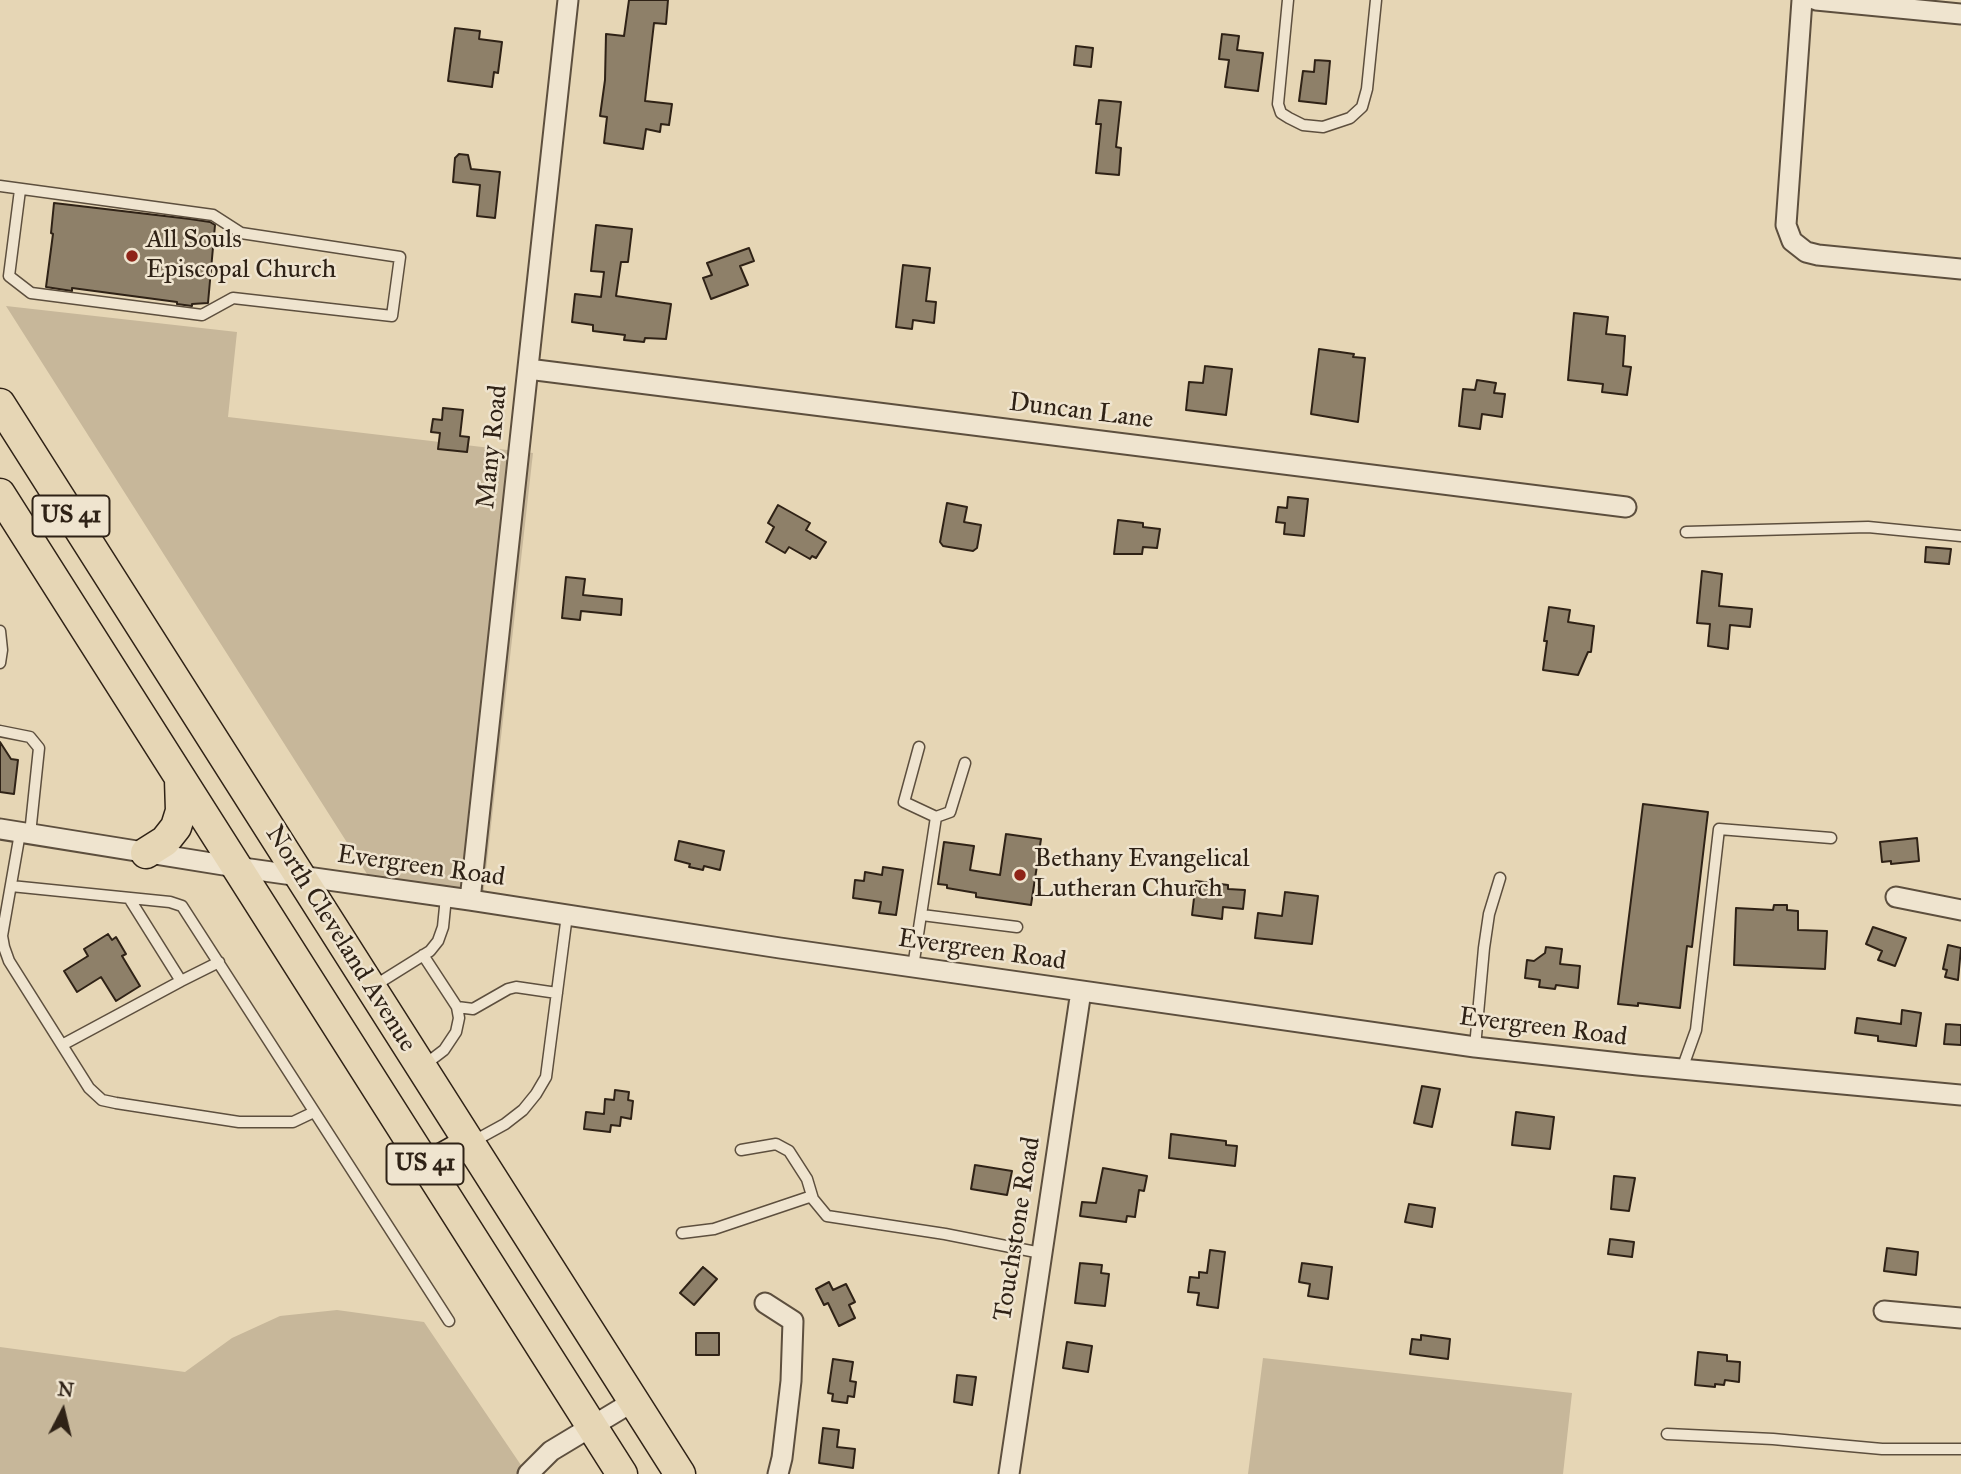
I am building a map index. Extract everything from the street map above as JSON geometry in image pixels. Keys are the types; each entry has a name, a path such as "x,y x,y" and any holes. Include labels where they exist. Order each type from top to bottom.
{"main road":[{"name":"North Cleveland Avenue","path":"0,404 680,1474"},
{"name":"North Cleveland Avenue","path":"0,494 622,1474"},
{"path":"146,853 165,841 176,827 181,811 180,779"},
{"path":"427,1167 470,1143"}],"street":[{"name":"Many Road","path":"470,900 568,0"},
{"path":"1802,0 1786,225 1792,241 1807,253 1818,255 1961,269"},
{"path":"1816,0 1956,9"},
{"name":"Duncan Lane","path":"528,369 1626,507"},
{"name":"Evergreen Road","path":"0,829 300,877 1475,1047 1961,1095"},
{"path":"1896,897 1961,910"},
{"name":"Touchstone Road","path":"1009,1474 1082,991"},
{"path":"765,1303 793,1321 791,1381 778,1474"},
{"path":"1884,1311 1961,1318"},
{"path":"528,1474 551,1451 634,1401"}],"lane":[{"path":"1288,0 1278,104 1281,113 1289,118 1303,125 1322,127 1350,118 1362,107 1367,89 1376,0"},
{"path":"0,187 213,215 241,233 400,257 393,316 233,298 202,315 31,293 9,276 20,190"},
{"path":"1686,532 1867,527 1961,536"},
{"path":"0,631 0,663"},
{"path":"0,731 30,737 38,748 25,833 11,886 2,936 9,961 89,1088 102,1100 239,1122 293,1122 314,1112"},
{"path":"919,747 904,802 936,817 950,812 965,763"},
{"path":"913,967 936,817"},
{"path":"1682,1069 1696,1030 1719,828 1831,838"},
{"path":"1475,1047 1489,914 1500,878"},
{"path":"11,886 170,901 182,906 449,1321"},
{"path":"371,988 423,955 438,941 443,927 446,897"},
{"path":"129,898 181,981"},
{"path":"470,1143 505,1124 523,1110 545,1077 567,915"},
{"path":"922,915 1017,927"},
{"path":"421,1067 444,1050 456,1032 459,1018 457,1007 423,955"},
{"path":"62,1045 219,962"},
{"path":"457,1007 473,1010 516,986 557,993"},
{"path":"741,1150 775,1144 789,1151 807,1179 812,1196 827,1216 945,1234 1041,1253"},
{"path":"682,1233 714,1229 812,1196"},
{"path":"1667,1434 1882,1448 1961,1449"}],"shaded area":[{"path":"6,306 237,332 228,417 533,453 483,897 374,885"},
{"path":"337,1310 424,1322 527,1474 0,1474 0,1347 185,1372 232,1338 280,1316"},
{"path":"1263,1358 1572,1393 1563,1474 1248,1474"}],"building":[{"path":"629,0 668,0 666,24 654,23 645,101 672,104 669,125 661,124 660,132 646,129 643,149 604,143 607,117 600,116 605,80 606,34 624,36"},
{"path":"455,28 480,31 479,39 502,42 498,73 494,72 492,87 448,81"},
{"path":"1222,34 1239,36 1237,50 1263,53 1258,91 1225,87 1229,60 1219,59"},
{"path":"1076,46 1093,48 1091,67 1074,65"},
{"path":"1315,60 1330,61 1326,104 1299,101 1303,71 1314,72"},
{"path":"1099,100 1121,102 1116,147 1121,148 1119,175 1096,173 1101,124 1096,124"},
{"path":"459,154 468,155 471,169 500,172 495,218 477,216 480,185 453,182 455,158"},
{"path":"54,203 190,219 215,225 208,303 192,306 72,288 72,291 46,287"},
{"path":"596,225 632,229 628,262 621,262 616,296 671,304 666,339 645,338 644,342 624,340 625,335 593,331 593,325 572,322 575,294 601,297 604,272 591,271"},
{"path":"749,248 754,261 740,266 748,285 711,299 703,278 712,275 707,263"},
{"path":"903,265 930,268 926,301 936,302 934,323 913,320 912,329 896,327"},
{"path":"1574,313 1608,317 1606,334 1625,336 1623,366 1631,367 1627,395 1602,392 1603,384 1568,380"},
{"path":"1319,349 1365,358 1358,422 1311,414"},
{"path":"1205,366 1232,369 1226,415 1186,410 1189,382 1203,383"},
{"path":"1477,380 1496,383 1494,393 1505,394 1502,417 1482,414 1480,429 1459,426 1463,389 1475,390"},
{"path":"443,408 463,410 460,436 469,437 467,452 438,449 440,433 431,432 433,419 442,420"},
{"path":"1288,497 1308,499 1304,536 1284,534 1285,523 1276,522 1278,507 1287,508"},
{"path":"947,503 967,507 964,522 981,525 977,548 973,551 943,546 940,542"},
{"path":"778,505 810,523 806,530 826,542 816,558 812,556 810,559 789,547 785,553 766,542 774,527 768,523"},
{"path":"1118,520 1143,523 1143,527 1160,529 1157,548 1143,547 1142,554 1114,554"},
{"path":"1926,547 1951,549 1949,564 1925,562"},
{"path":"1702,571 1722,574 1719,606 1752,609 1750,627 1730,625 1728,649 1708,646 1710,624 1697,623"},
{"path":"566,577 585,579 583,595 622,599 621,615 581,611 580,620 562,618"},
{"path":"1549,607 1570,610 1568,622 1594,626 1591,652 1588,652 1578,675 1543,670"},
{"path":"0,742 11,759 18,760 14,794 0,792"},
{"path":"1643,804 1708,812 1692,947 1687,946 1680,1008 1638,1003 1638,1006 1618,1004"},
{"path":"1006,834 1041,839 1031,905 976,897 976,893 938,884 944,842 974,846 970,870 1000,875"},
{"path":"1917,838 1919,861 1891,864 1891,861 1882,862 1880,842"},
{"path":"679,841 724,851 720,870 704,866 703,870 689,867 690,864 675,860"},
{"path":"883,867 903,870 896,915 879,913 881,902 853,898 855,880 864,881 865,872 882,875"},
{"path":"1196,881 1245,890 1243,909 1223,907 1222,919 1192,915"},
{"path":"1285,892 1318,896 1312,944 1255,938 1258,913 1282,916"},
{"path":"1774,905 1787,905 1787,910 1798,911 1798,930 1827,931 1825,969 1734,965 1736,908 1773,910"},
{"path":"1873,927 1906,938 1895,966 1878,960 1882,951 1866,944"},
{"path":"108,934 112,940 116,937 126,954 122,956 140,986 116,1001 101,977 77,992 64,971 88,956 84,949"},
{"path":"1948,945 1961,948 1958,980 1945,977 1947,970 1943,969"},
{"path":"1546,947 1562,949 1560,964 1580,966 1578,988 1556,985 1555,989 1539,987 1540,980 1525,978 1527,960 1534,961 1545,953"},
{"path":"1902,1010 1921,1013 1916,1046 1878,1041 1878,1036 1855,1033 1857,1018 1901,1024"},
{"path":"1946,1024 1961,1025 1961,1045 1944,1044"},
{"path":"1422,1086 1440,1089 1432,1127 1414,1123"},
{"path":"615,1090 629,1092 628,1100 633,1101 631,1119 621,1117 620,1126 611,1125 610,1132 584,1129 586,1112 604,1114 605,1099 614,1100"},
{"path":"1516,1112 1554,1117 1550,1149 1512,1145"},
{"path":"1171,1134 1226,1141 1226,1145 1237,1146 1235,1166 1169,1158"},
{"path":"975,1165 1012,1171 1007,1195 971,1189"},
{"path":"1103,1168 1147,1176 1144,1191 1139,1190 1135,1217 1127,1216 1126,1222 1080,1216 1082,1202 1096,1203"},
{"path":"1614,1176 1635,1178 1629,1211 1611,1209"},
{"path":"1409,1204 1435,1208 1432,1227 1405,1222"},
{"path":"1610,1239 1634,1242 1632,1257 1608,1254"},
{"path":"1887,1248 1918,1252 1916,1275 1884,1271"},
{"path":"1210,1250 1225,1252 1218,1308 1197,1305 1199,1293 1188,1292 1190,1277 1199,1278 1199,1272 1207,1273"},
{"path":"1080,1263 1102,1265 1101,1273 1109,1274 1105,1306 1075,1303"},
{"path":"1302,1263 1332,1267 1328,1299 1308,1296 1310,1284 1299,1282"},
{"path":"703,1267 717,1279 694,1305 680,1293"},
{"path":"829,1282 833,1290 846,1284 855,1302 849,1305 855,1318 839,1326 828,1303 824,1305 816,1289"},
{"path":"696,1333 719,1333 719,1355 696,1355"},
{"path":"1421,1335 1450,1339 1448,1359 1410,1354 1412,1339 1421,1340"},
{"path":"1067,1342 1092,1346 1088,1372 1063,1368"},
{"path":"1698,1352 1727,1355 1727,1361 1740,1362 1739,1382 1725,1380 1724,1385 1715,1384 1715,1387 1695,1385"},
{"path":"833,1359 853,1362 850,1381 856,1382 854,1397 848,1396 847,1403 832,1401 833,1394 828,1393"},
{"path":"957,1375 976,1377 972,1405 954,1402"},
{"path":"823,1428 839,1430 837,1447 855,1449 853,1468 819,1463"}],"place":[{"name":"All Souls Episcopal Church","path":"132,256"},
{"name":"Bethany Evangelical Lutheran Church","path":"1020,875"}]}
